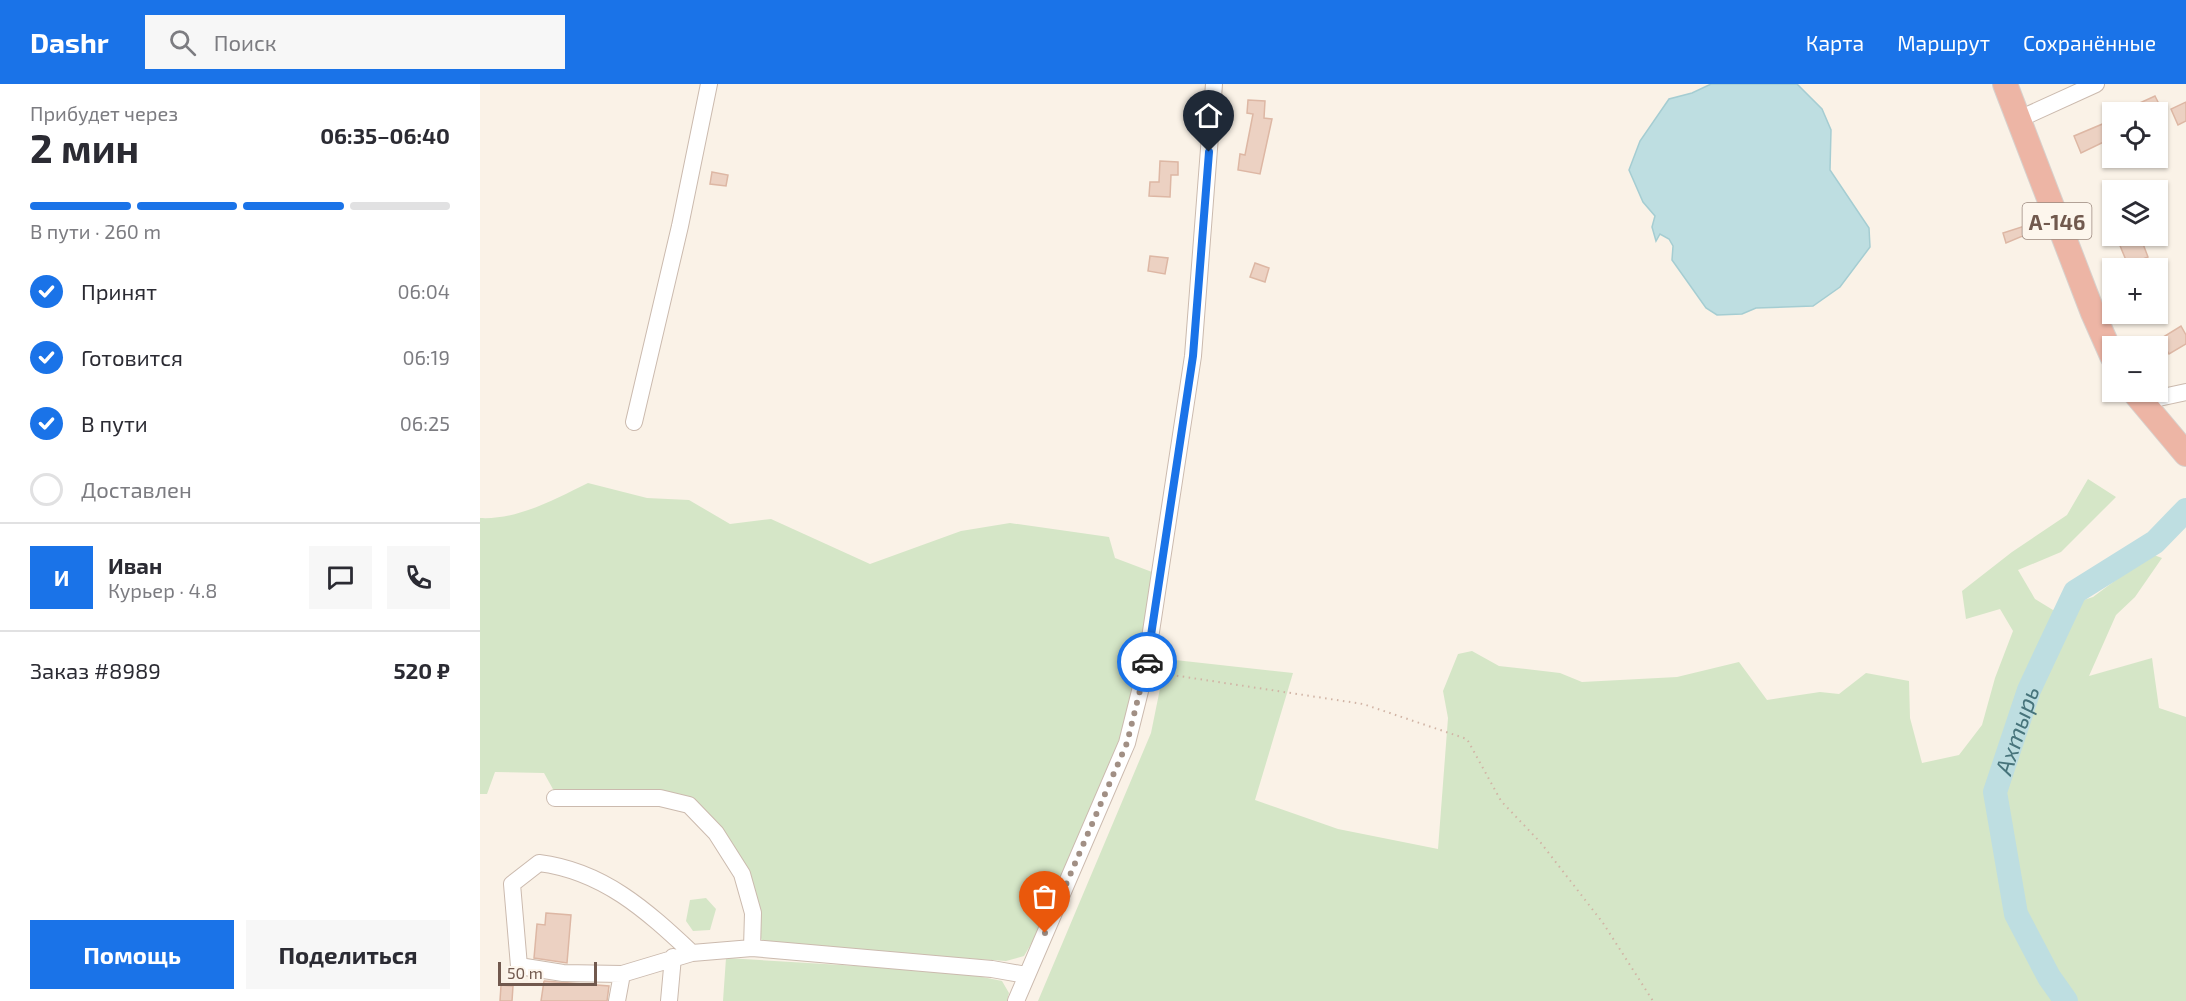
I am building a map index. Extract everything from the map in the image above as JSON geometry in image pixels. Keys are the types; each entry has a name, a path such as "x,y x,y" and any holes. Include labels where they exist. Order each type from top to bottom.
{"highway":[{"name":"А-146","path":"2005,84 2103,336"},
{"path":"2141,402 2182,450"}],"street":[{"path":"634,422 683,214 709,84"},
{"path":"1016,1001 1127,743 1145,671 1193,356 1214,84"},
{"path":"2019,119 2096,84"},
{"path":"2168,394 2186,392"},
{"path":"555,798 660,798 689,806 716,833 742,874 753,913 753,948"},
{"path":"692,953 650,913 597,878 564,866 539,863 512,884 519,966 563,973 622,974 692,953 753,948 992,969 1026,975"},
{"path":"669,1001 673,957"},
{"path":"617,1001 622,974"}],"path":[{"path":"1145,671 1363,704 1467,739 1501,801 1541,843 1603,923 1653,1001"}],"green space":[{"path":"2088,479 2116,497 2061,552 2018,570 2035,599 2053,610 2093,597 2151,554 2162,558 2135,597 2116,615 2089,676 2152,658 2159,708 2186,717 2186,1001 1038,1001 1151,733 1166,659 1293,673 1255,800 1338,829 1438,849 1448,718 1443,691 1458,654 1472,651 1499,666 1560,673 1582,682 1677,677 1739,662 1767,700 1820,692 1839,694 1866,673 1909,681 1910,718 1922,763 1959,755 1982,725 1995,678 2013,631 2000,609 1966,619 1962,591 2012,552 2067,515"},
{"path":"588,483 647,498 689,500 730,524 771,519 870,564 961,531 1010,523 1109,537 1115,558 1152,572 1139,675 1116,749 1041,927 1024,956 1006,961 762,944 756,903 693,800 554,791 544,773 495,772 487,794 480,794 480,518 508,516 522,512"},
{"path":"706,898 716,909 710,930 693,931 686,921 690,900"},
{"path":"726,958 958,972 1002,981 1009,993 1007,1001 723,1001"}],"water":[{"path":"1711,84 1797,84 1822,109 1831,130 1830,170 1869,228 1870,247 1840,287 1813,306 1756,308 1742,314 1717,315 1706,308 1672,260 1673,246 1669,239 1660,234 1656,241 1652,227 1655,216 1643,202 1629,170 1640,141 1669,99 1692,93"}],"building":[{"path":"2155,96 2158,102 2142,102"},
{"path":"1248,100 1265,101 1264,118 1272,119 1260,174 1238,170 1240,154 1245,155 1253,114 1247,113"},
{"path":"2186,102 2186,121 2178,125 2171,109"},
{"path":"2102,124 2102,143 2081,153 2074,136"},
{"path":"1160,161 1178,162 1178,175 1171,175 1170,197 1149,196 1150,182 1159,182"},
{"path":"712,172 728,175 726,186 710,184"},
{"path":"2034,223 2037,230 2006,243 2003,233"},
{"path":"2120,246 2144,246 2148,257 2146,258 2125,258"},
{"path":"1150,256 1168,258 1165,274 1148,271"},
{"path":"1255,263 1269,268 1265,282 1250,277"},
{"path":"2181,326 2186,335 2186,344 2169,354 2168,336 2165,336"},
{"path":"546,913 571,915 567,963 534,958 537,924 545,925"},
{"path":"544,981 609,986 607,1001 541,1001"},
{"path":"501,985 513,986 512,1001 500,1001"}],"waterway":[{"name":"Ахтырь","path":"2066,1001 2049,977 2016,914 1995,792 2029,690 2075,592 2155,542 2186,510"}],"way so far":[{"path":"1045,933 1127,743 1147,662"}],"route":[{"path":"1147,662 1193,356 1209,152"}]}
